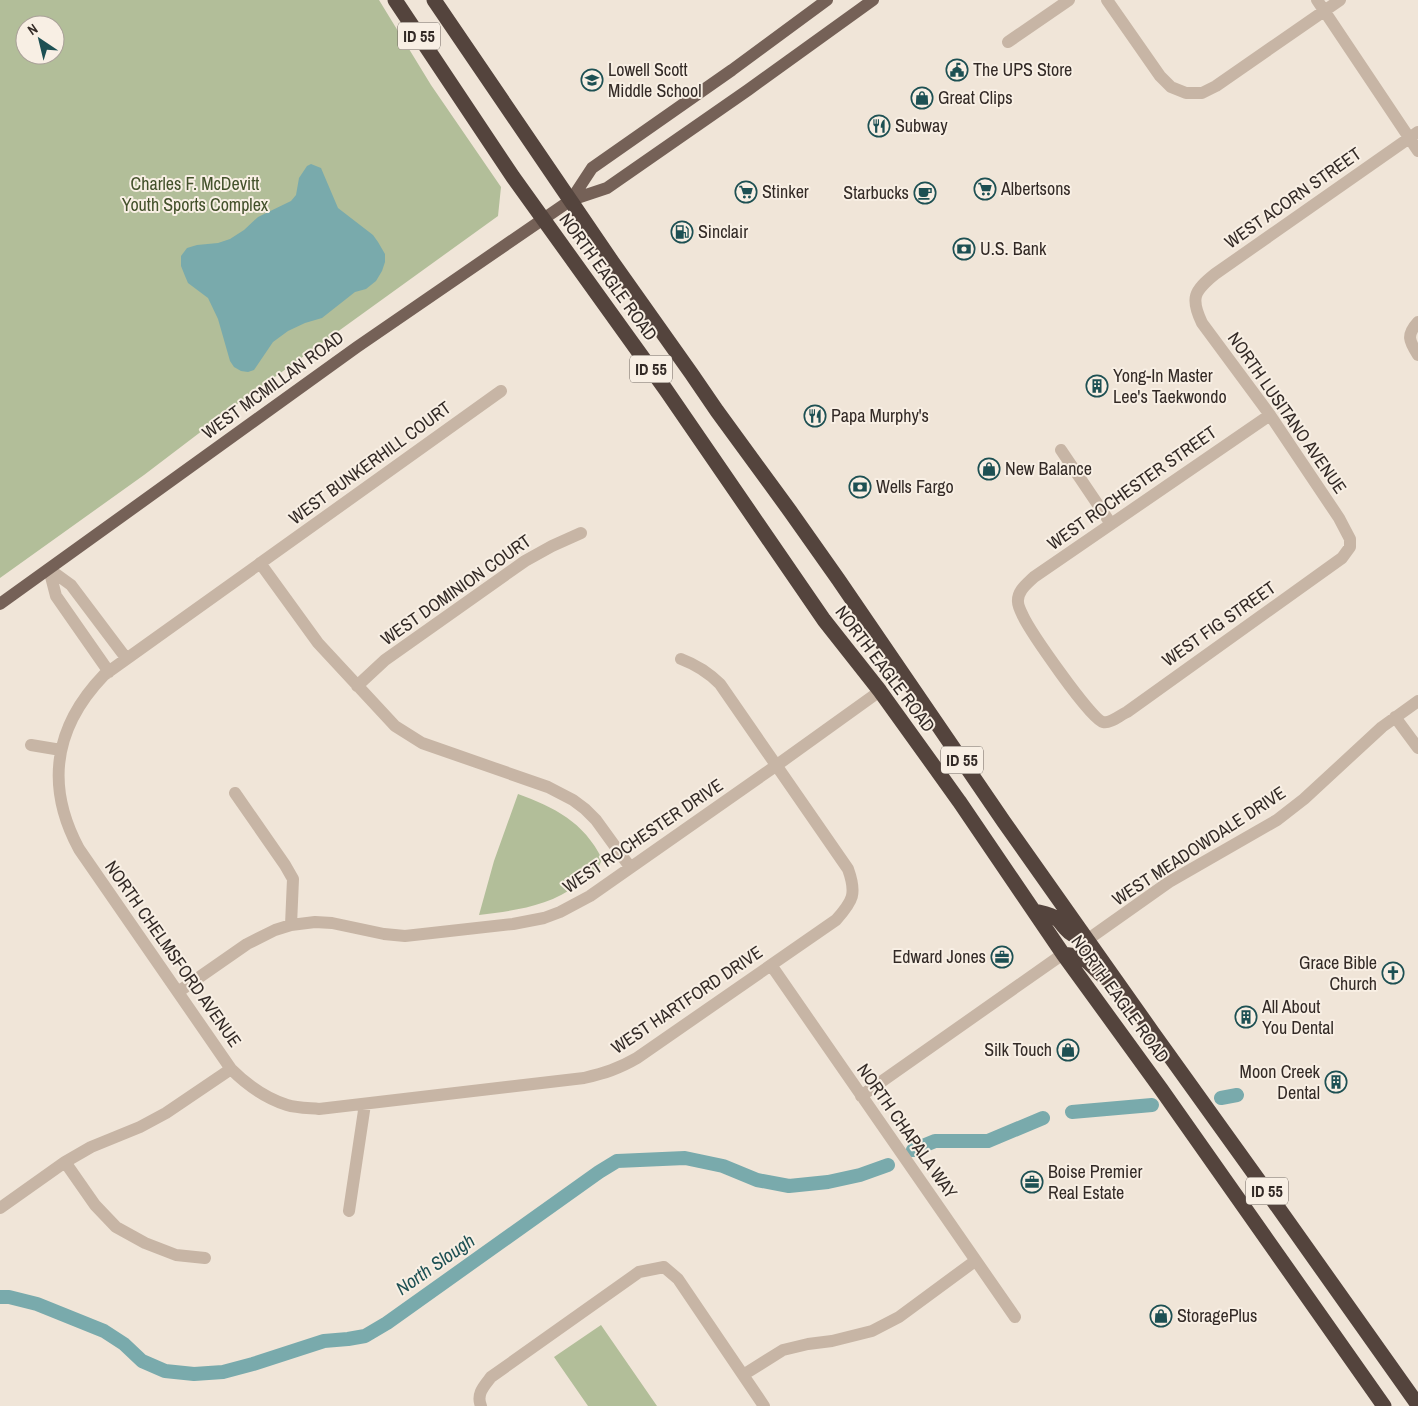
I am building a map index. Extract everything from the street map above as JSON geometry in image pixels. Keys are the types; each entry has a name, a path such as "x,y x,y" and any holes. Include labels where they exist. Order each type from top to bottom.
{"highway":[{"name":"NORTH EAGLE ROAD","path":"395,0 505,164 824,620 880,691 959,801 1064,954 1384,1406"},
{"name":"NORTH EAGLE ROAD","path":"434,0 613,263 838,579 1004,822 1418,1405"},
{"path":"1034,911 1050,915 1057,919 1073,935 1087,940"},
{"path":"1064,954 1080,958 1089,963 1105,979 1116,981"}],"main road":[{"name":"WEST MCMILLAN ROAD","path":"571,200 592,168 732,70 827,0"},
{"name":"WEST MCMILLAN ROAD","path":"0,604 357,347 571,200 607,188 873,0"}],"street":[{"path":"1008,42 1069,0"},
{"path":"1107,0 1160,76 1172,87 1186,93 1202,93 1216,86 1340,0"},
{"path":"1317,0 1414,135 1418,151"},
{"name":"WEST ACORN STREET","path":"1194,300 1207,280 1414,135"},
{"name":"NORTH LUSITANO AVENUE","path":"1194,300 1202,323 1270,414 1339,518 1350,539 1350,547"},
{"path":"1418,322 1412,328 1409,336 1412,346 1418,355"},
{"name":"WEST BUNKERHILL COURT","path":"126,658 500,391"},
{"name":"WEST ROCHESTER STREET","path":"1104,723 1097,720 1083,704 1027,624 1018,602 1018,595 1023,587 1034,577 1270,414"},
{"path":"1061,450 1111,524"},
{"name":"WEST DOMINION COURT","path":"357,686 385,660 525,561 581,533"},
{"name":"WEST FIG STREET","path":"1104,723 1127,712 1342,558 1350,547"},
{"path":"260,563 313,637 395,726 422,743 548,787 573,800 596,820 630,867"},
{"path":"49,569 71,585 126,658"},
{"path":"49,569 56,596 109,672"},
{"name":"NORTH CHELMSFORD AVENUE","path":"126,658 94,686 84,699 69,726 61,750 60,790 64,813 79,849 231,1069 256,1090 273,1100 289,1105 319,1109 365,1104"},
{"path":"681,659 710,673 720,684 777,765"},
{"name":"WEST ROCHESTER DRIVE","path":"178,992 247,944 268,933 291,925 315,922 332,923 384,934 405,936 513,924 544,918 560,912 590,896 880,691"},
{"name":"WEST MEADOWDALE DRIVE","path":"1087,940 1169,882 1277,820 1304,799 1382,727 1418,701"},
{"path":"1395,717 1418,748"},
{"path":"31,745 61,750"},
{"name":"WEST HARTFORD DRIVE","path":"365,1104 584,1078 608,1073 637,1058 836,920 851,900 853,892 852,879 848,869 777,765"},
{"path":"236,793 285,864 293,879 291,925"},
{"path":"861,1096 1064,954"},
{"name":"NORTH CHAPALA WAY","path":"770,966 1015,1317"},
{"path":"0,1208 65,1162 91,1147 166,1114 231,1069"},
{"path":"349,1211 365,1104"},
{"path":"65,1162 95,1205 116,1227 145,1243 176,1255 205,1258"},
{"path":"743,1375 783,1350 872,1331 899,1317 975,1261"},
{"path":"480,1403 481,1390 491,1377 639,1272 664,1267 678,1279 764,1406"}],"green space":[{"name":"Charles F. McDevitt Youth Sports Complex","path":"0,0 379,0 431,85 501,187 498,216 240,402 144,475 0,578"},
{"path":"518,794 544,804 567,818 586,835 602,859 596,872 555,898 519,909 479,915 494,861"},
{"path":"601,1325 657,1406 588,1406 554,1357"}],"water":[{"path":"311,164 321,168 338,208 373,235 378,242 385,254 382,271 376,281 366,289 355,292 322,318 288,331 273,342 254,370 248,372 241,371 234,367 230,361 218,319 208,298 188,283 181,266 181,256 187,248 230,239 244,230 258,217 291,201 296,195 299,178 307,166"}],"waterway":[{"name":"North Slough","path":"1221,1098 1237,1095"},
{"name":"North Slough","path":"1072,1112 1152,1105"},
{"name":"North Slough","path":"913,1150 935,1141 988,1141 1043,1118"},
{"name":"North Slough","path":"0,1297 9,1297 37,1304 104,1331 124,1344 142,1361 165,1371 194,1374 223,1372 324,1341 365,1336 387,1323 617,1161 685,1158 723,1166 757,1180 789,1186 828,1182 860,1175 888,1165"}],"place":[{"name":"The UPS Store","path":"957,70"},
{"name":"Lowell Scott Middle School","path":"592,80"},
{"name":"Great Clips","path":"922,98"},
{"name":"Subway","path":"879,126"},
{"name":"Albertsons","path":"985,189"},
{"name":"Stinker","path":"746,192"},
{"name":"Starbucks","path":"925,193"},
{"name":"Sinclair","path":"682,232"},
{"name":"U.S. Bank","path":"964,249"},
{"name":"Yong-In Master Lee's Taekwondo","path":"1097,386"},
{"name":"Papa Murphy's","path":"815,416"},
{"name":"New Balance","path":"989,469"},
{"name":"Wells Fargo","path":"860,487"},
{"name":"Edward Jones","path":"1002,957"},
{"name":"Grace Bible Church","path":"1393,973"},
{"name":"All About You Dental","path":"1246,1017"},
{"name":"Silk Touch","path":"1068,1050"},
{"name":"Moon Creek Dental","path":"1336,1082"},
{"name":"Boise Premier Real Estate","path":"1032,1182"},
{"name":"StoragePlus","path":"1161,1316"}]}
